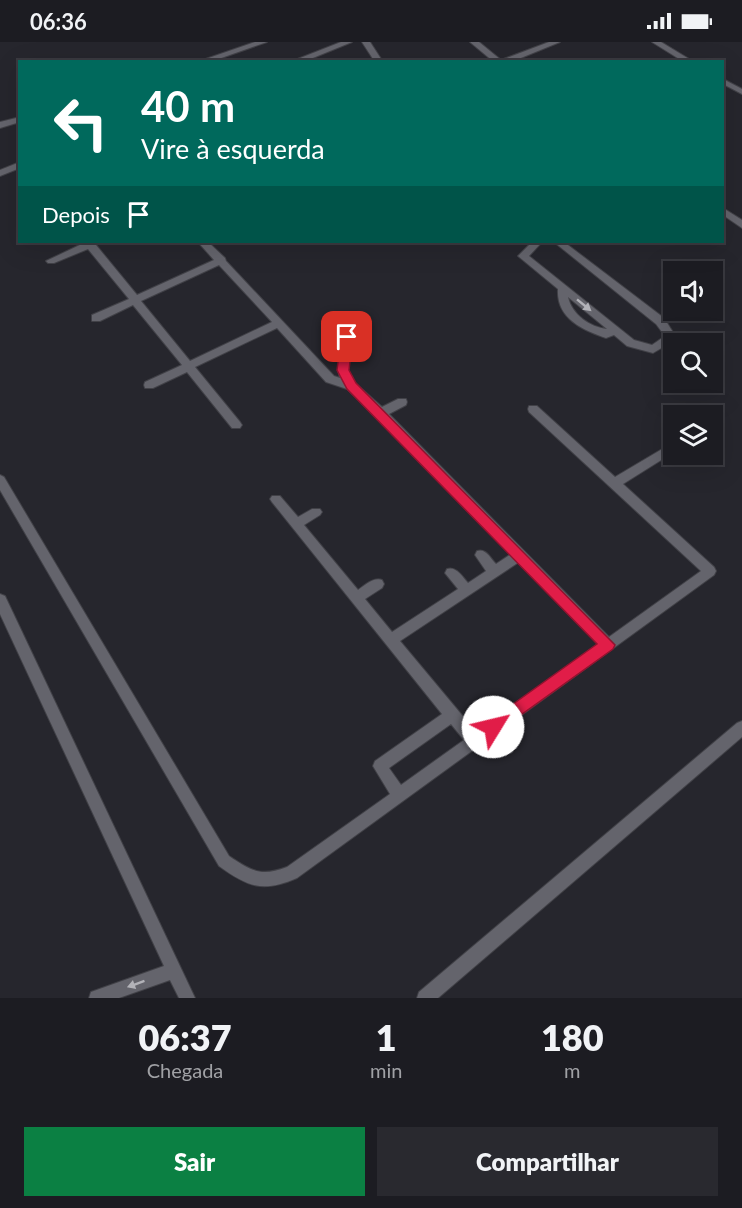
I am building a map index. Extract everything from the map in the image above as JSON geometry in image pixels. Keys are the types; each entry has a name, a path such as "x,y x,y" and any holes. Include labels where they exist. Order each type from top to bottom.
{"lane":[{"path":"299,60 348,42"},
{"path":"366,42 379,60"},
{"path":"474,42 498,60"},
{"path":"506,60 556,42"},
{"path":"656,42 687,60"},
{"path":"207,60 259,43"},
{"path":"724,82 742,92"},
{"path":"0,125 18,120"},
{"path":"0,173 18,166"},
{"path":"724,212 742,225"},
{"path":"51,261 89,243"},
{"path":"92,243 236,425"},
{"path":"205,243 277,324 330,379 351,386"},
{"path":"536,243 524,256 631,343 653,349 671,337 660,321 559,243"},
{"path":"96,318 222,260"},
{"path":"564,288 561,300 568,313 590,328 606,334 615,330"},
{"path":"149,385 277,324"},
{"path":"336,326 347,337 343,370 351,386 381,413 608,645"},
{"path":"381,413 402,402"},
{"path":"0,480 224,861 246,877 270,882 292,873 710,571 533,409"},
{"path":"614,484 663,453"},
{"path":"276,500 474,741"},
{"path":"296,524 316,512"},
{"path":"481,555 495,573"},
{"path":"391,640 520,555"},
{"path":"451,573 467,591"},
{"path":"357,598 378,584"},
{"path":"0,600 187,998"},
{"path":"399,795 380,766 452,715"},
{"path":"425,998 742,728"},
{"path":"97,998 174,970"}],"route":[{"path":"347,337 343,370 351,386 381,413 608,645 493,727"}]}
